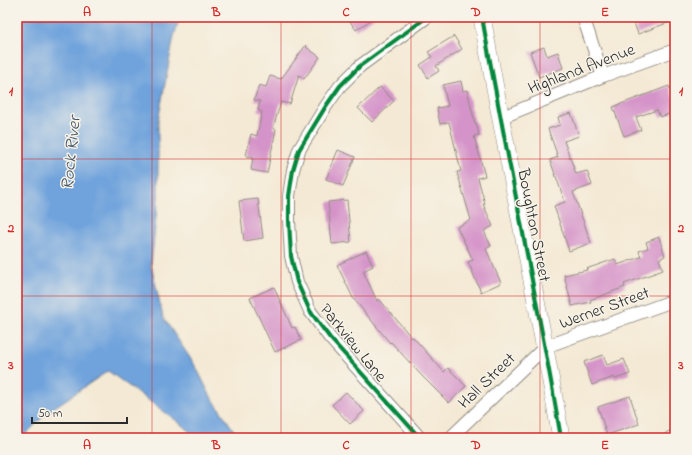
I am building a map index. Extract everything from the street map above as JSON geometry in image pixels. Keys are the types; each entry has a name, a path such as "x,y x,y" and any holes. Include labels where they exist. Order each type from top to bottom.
{"street":[{"name":"Parkview Lane","path":"420,438 330,338 310,311 297,282 291,256 289,196 293,170 299,150 340,86 360,66 427,17"},
{"name":"Boughton Street","path":"482,17 561,438"},
{"path":"583,17 603,76"},
{"name":"Highland Avenue","path":"500,118 603,76 675,50"},
{"name":"Werner Street","path":"545,347 675,300"},
{"name":"Hall Street","path":"450,438 545,347"},
{"path":"670,438 675,436"}],"water":[{"name":"Rock River","path":"17,17 180,17 174,36 158,121 158,198 151,265 163,317 196,367 210,395 239,438 197,438 177,421 108,371 49,411 22,438 17,438"}],"building":[{"path":"347,17 375,17 356,30"},
{"path":"632,17 675,17 675,20 638,34"},
{"path":"454,36 462,49 436,66 439,71 428,78 420,65 432,57 428,52"},
{"path":"306,45 306,47 320,57 304,79 299,75 290,104 281,102 273,128 276,129 267,173 251,170 253,157 246,156 251,134 257,136 262,112 258,110 260,101 254,100 259,85 266,87 270,76 281,79"},
{"path":"544,47 547,56 558,52 563,68 539,77 530,52"},
{"path":"461,81 463,91 467,90 479,135 474,136 485,176 478,178 485,204 483,204 493,226 484,231 491,246 486,249 501,283 481,292 468,262 473,260 457,227 471,220 457,172 461,171 449,122 440,124 437,108 448,106 443,85"},
{"path":"669,86 675,101 675,112 660,117 657,110 636,117 641,130 624,136 613,107"},
{"path":"380,87 394,101 372,122 358,108"},
{"path":"571,113 579,136 564,141 576,174 587,171 592,185 573,192 591,243 569,251 554,206 565,202 550,160 558,157 548,129 560,125 558,117"},
{"path":"338,150 355,157 343,186 326,179"},
{"path":"258,199 263,238 244,241 239,201"},
{"path":"347,200 351,242 332,244 328,202"},
{"path":"659,237 665,256 659,259 663,270 624,284 625,287 590,300 591,302 572,306 564,275 587,270 586,269 615,259 617,265 641,257 639,251 648,248 646,242"},
{"path":"366,251 373,266 363,271 377,301 379,299 412,338 413,337 444,372 448,368 466,386 449,403 391,342 390,343 353,298 337,265"},
{"path":"274,287 292,328 295,327 301,340 275,352 250,298"},
{"path":"603,355 607,365 624,359 630,374 615,379 614,377 592,385 584,362"},
{"path":"346,392 364,411 350,424 332,405"},
{"path":"630,396 639,424 607,435 598,407"}],"cycle path":[{"path":"420,438 330,338 310,311 297,282 291,256 289,196 293,170 299,150 340,86 360,66 427,17"},
{"path":"482,17 561,438"}]}
